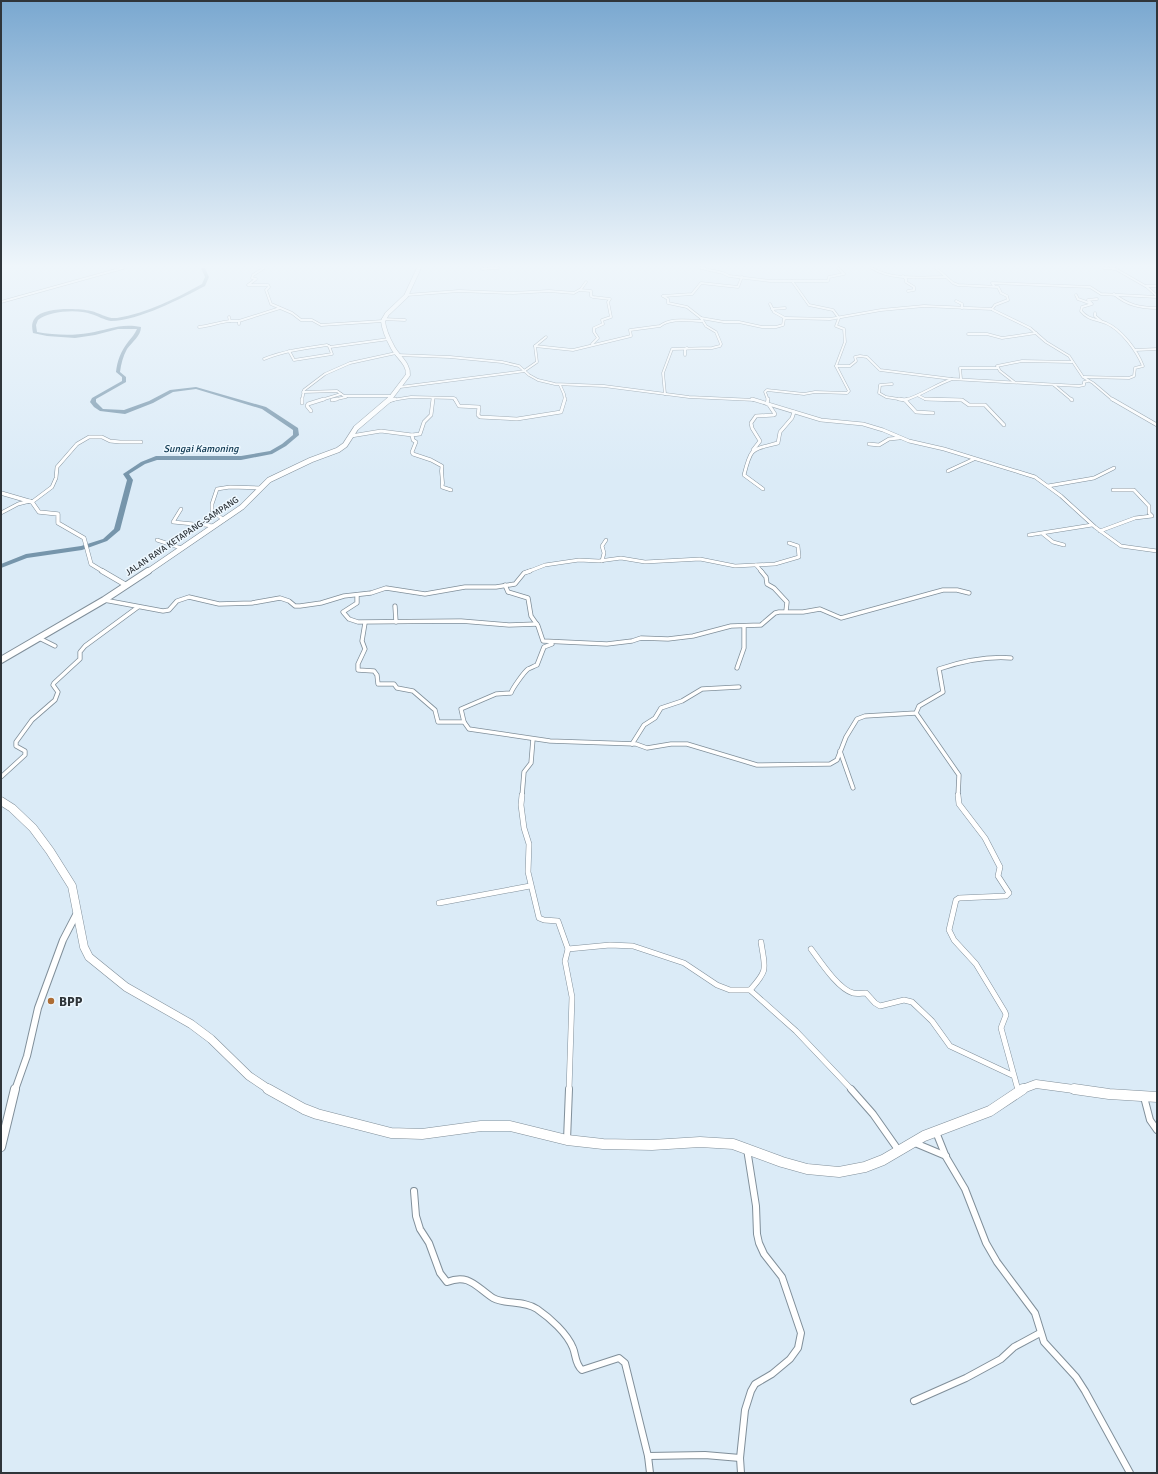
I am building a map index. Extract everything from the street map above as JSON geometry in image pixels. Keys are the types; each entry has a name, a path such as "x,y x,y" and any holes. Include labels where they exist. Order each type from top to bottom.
{"main road":[{"name":"JALAN RAYA KETAPANG-SAMPANG","path":"1,660 104,600 224,520 242,507 260,488 273,478 315,458 332,453 345,445 365,420 388,402 400,388 408,375 409,371 407,366 397,354 389,339"},
{"path":"1,801 19,814 46,843 74,891 84,947 89,957 126,987 191,1024 211,1039 249,1076 274,1093 304,1109 391,1133 422,1134 493,1126 510,1126 567,1140 603,1144 707,1142 733,1144 801,1167 828,1172 852,1171 882,1160 913,1142 990,1111 1018,1091 1030,1085 1042,1084 1109,1094 1157,1097"}],"street":[{"path":"592,344 598,338 597,337"},
{"path":"535,346 567,351 578,350 592,344 628,337"},
{"path":"665,394 664,369 672,349 712,348 720,346 721,344 718,337"},
{"path":"763,490 744,475 748,455 760,441 752,428 751,423 756,416 775,414 768,404 765,392 767,390 804,394 816,392 849,392 836,366 846,337"},
{"path":"998,337 1002,338 1010,337"},
{"path":"1040,337 1069,356 1083,377 1108,397 1157,425"},
{"path":"1083,377 1125,379 1134,376 1135,369 1143,366 1141,359 1135,350 1123,337"},
{"path":"535,346 546,338"},
{"path":"264,359 289,351 321,345 348,346 389,339"},
{"path":"289,351 294,360 332,354 329,346"},
{"path":"400,388 524,371 537,362 535,346"},
{"path":"685,354 685,349 688,348"},
{"path":"1135,350 1157,349"},
{"path":"302,403 303,392 310,384 345,364 397,354 502,362 519,366 529,375 538,380 560,385 604,386 665,394 752,399 827,422 863,424 885,430 899,438 944,449 1034,476 1065,500 1092,525 1121,546 1157,551"},
{"path":"836,366 853,366 856,361 855,357 860,355 869,358 880,370 954,379 1083,386 1084,382 1088,380"},
{"path":"961,379 960,368 998,368 997,366 1008,365 1010,362 1017,361 1044,360 1072,362"},
{"path":"998,368 1014,382"},
{"path":"892,384 879,386 879,393 886,397 905,400 919,396 940,383 954,379"},
{"path":"1053,384 1072,400"},
{"path":"388,402 395,398 403,397 454,398 459,406 478,406 480,408 478,415 480,417 527,419 561,412 564,404 564,395 560,390 560,385"},
{"path":"303,392 337,391 341,394 349,396 392,396"},
{"path":"310,411 307,404 341,394"},
{"path":"324,400 338,399 349,396"},
{"path":"919,396 928,399 962,400 969,405 983,405 1004,425"},
{"path":"351,436 376,431 420,434 424,422 431,416 433,398"},
{"path":"905,400 915,413 933,414"},
{"path":"752,452 778,443 780,432 792,418 794,412"},
{"path":"412,434 412,440 416,442 412,452 413,454 431,460 442,466 440,474 443,482 442,487 452,490"},
{"path":"1,513 18,504 31,501 49,490 56,478 58,465 75,445 86,438 91,436 122,442 141,442"},
{"path":"869,444 878,445 889,439 899,438"},
{"path":"948,470 974,459"},
{"path":"1047,486 1094,478 1114,468"},
{"path":"224,520 214,514 212,510 212,504 217,488 260,488"},
{"path":"1113,490 1134,490 1149,506 1149,513 1152,516"},
{"path":"1,493 31,501 38,512 59,514 58,523 84,538 89,560 92,566 126,585"},
{"path":"181,509 173,522 215,526"},
{"path":"1100,531 1130,519 1157,516"},
{"path":"1029,536 1092,525"},
{"path":"1043,534 1053,542 1064,545"},
{"path":"157,540 181,548"},
{"path":"602,561 604,553 602,546 606,540"},
{"path":"104,600 166,611 176,601 188,597 220,604 252,604 280,598 289,601 295,606 300,606 321,603 339,597 373,593 386,588 425,594 465,587 515,584 524,573 547,564 578,560 602,561 620,558 645,562 700,559 735,566 784,563 798,558 798,546 789,543"},
{"path":"756,565 766,577 767,584 774,588 780,597 786,602 786,611"},
{"path":"505,585 508,592 528,598 531,616 537,624 543,641 607,644 632,641 642,638 668,639 693,636 730,626 762,625 775,613 786,611 798,612 820,609 841,618 943,590 957,590 969,593"},
{"path":"357,595 357,603 346,609 343,613 348,619 365,623 461,621 509,625 537,624"},
{"path":"395,606 396,622"},
{"path":"1,777 25,755 25,752 16,746 16,742 34,717 49,706 56,698 58,692 57,688 53,686 54,683 80,659 80,652 85,646 138,607"},
{"path":"365,623 362,642 366,649 358,664 359,670 374,671 376,673 378,684 395,684 397,688 405,688 413,691 435,710 438,722 464,722"},
{"path":"737,668 744,648 744,626"},
{"path":"38,638 55,646"},
{"path":"562,641 544,647 538,665 527,670 518,683 512,688 511,693 496,694 461,709 464,722 469,729 555,742 632,744 645,748 671,744 687,744 745,763 760,766 781,764 830,764 837,760 852,725 862,717 916,713"},
{"path":"916,713 919,706 944,692 939,669 959,663 991,657 1011,658"},
{"path":"632,744 640,730 646,724 655,720 659,716 661,708 682,701 702,689 739,687"},
{"path":"916,713 959,775 959,804 990,845 1000,867 998,876 1009,893 1006,896 959,898 956,900 949,930 954,940 976,964 1005,1012 1005,1017 1001,1025 1012,1075 1018,1091"},
{"path":"533,739 531,764 524,772 521,805 524,828 529,844 528,872 530,886 539,918 544,921 558,921 568,949 565,961 572,997 567,1140"},
{"path":"840,750 853,788"},
{"path":"439,903 530,886"},
{"path":"1,1147 16,1086 29,1050 38,1008 63,940 77,913"},
{"path":"750,990 764,975 766,970 761,942"},
{"path":"568,949 610,945 633,946 684,963 717,985 730,990 750,990 796,1031 825,1060 873,1114 899,1151"},
{"path":"811,949 841,985 850,991 855,993 866,992 875,1003 880,1006 904,1000 912,1002 932,1021 950,1046 1012,1075"},
{"path":"1144,1097 1150,1120 1157,1130"},
{"path":"936,1132 946,1156 965,1189 976,1223 986,1243 997,1262 1035,1313 1044,1342 1076,1377 1085,1391 1130,1473"},
{"path":"913,1142 946,1156"},
{"path":"742,1473 740,1458 745,1410 751,1391 755,1384 772,1374 790,1359 798,1348 801,1333 782,1277 764,1254 759,1244 757,1234 756,1206 747,1149"},
{"path":"414,1191 414,1201 420,1229 429,1243 440,1273 446,1282 452,1279 464,1279 474,1282 496,1300 526,1303 540,1311 555,1325 572,1345 579,1368 582,1370 619,1358 622,1359 625,1363 648,1456 650,1473"},
{"path":"914,1401 966,1378 1001,1359 1019,1344 1040,1333"},
{"path":"648,1456 678,1457 702,1454 740,1458"}],"waterway":[{"name":"Sungai Kamoning","path":"1,566 26,556 82,548 105,540 117,530 130,480 126,474 143,463 156,458 175,457 241,458 272,452 284,445 296,435 296,429 264,408 196,388 172,391 151,402 125,412 102,410 93,402 94,398 124,382 124,377 118,372 120,361 124,351 135,337"}],"place":[{"name":"BPP","path":"51,1001"}]}
